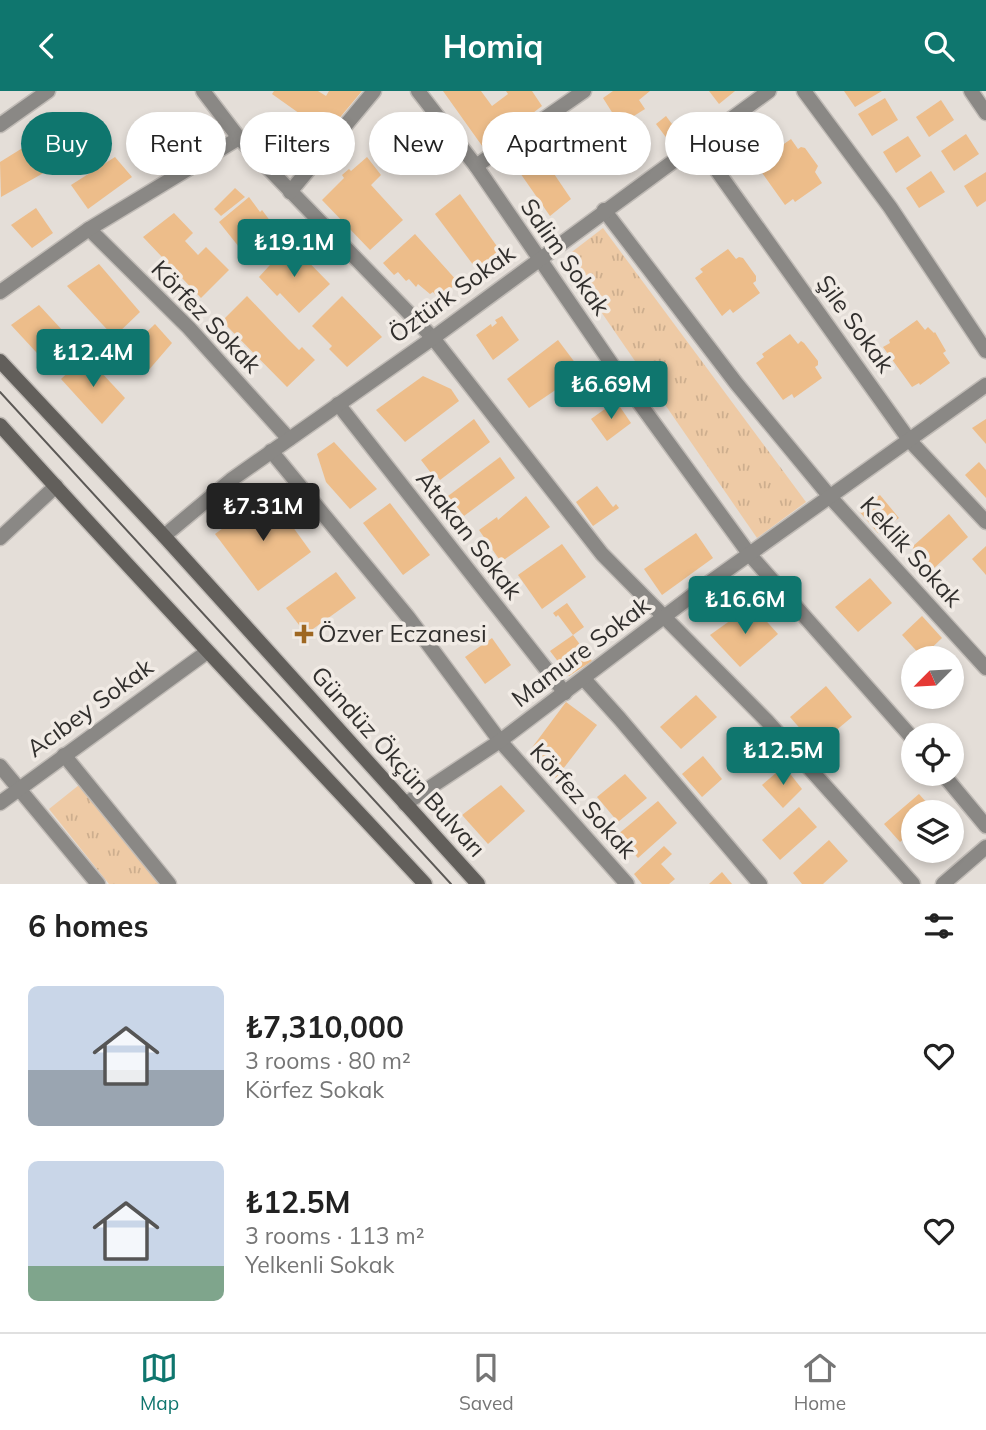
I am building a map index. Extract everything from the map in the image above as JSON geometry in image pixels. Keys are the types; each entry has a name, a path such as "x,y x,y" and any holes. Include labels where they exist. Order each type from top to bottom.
{"street":[{"path":"0,125 48,91"},
{"path":"203,91 239,138 290,193 433,338 602,554 767,721 913,884"},
{"path":"290,193 374,91"},
{"name":"Salim Sokak","path":"418,91 476,166 624,382 750,555 901,725"},
{"path":"476,166 584,91"},
{"name":"Öztürk Sokak","path":"741,112 769,91"},
{"path":"804,91 890,207 986,351"},
{"path":"971,91 986,113"},
{"path":"0,292 89,229 239,138"},
{"name":"Öztürk Sokak","path":"164,536 231,480 433,338 665,167"},
{"name":"Şile Sokak","path":"720,175 910,441 986,522"},
{"name":"Keklik Sokak","path":"604,210 736,383 831,498 986,669"},
{"name":"Körfez Sokak","path":"89,229 189,328 289,439"},
{"name":"Gündüz Ökçün Bulvarı","path":"0,361 164,536 478,884"},
{"name":"Mamure Sokak","path":"405,804 500,741 750,555 986,386"},
{"name":"Atakan Sokak","path":"338,404 565,693"},
{"path":"0,425 207,652 425,884"},
{"name":"Körfez Sokak","path":"271,451 408,617 500,741 627,884"},
{"path":"0,538 56,486"},
{"name":"Acıbey Sokak","path":"0,803 207,652"},
{"path":"584,679 760,884"},
{"path":"64,755 169,884"},
{"path":"0,766 98,884"},
{"path":"953,786 986,826"},
{"path":"943,884 986,847"}],"green space":[{"path":"603,228 806,502 757,538 564,258"},
{"path":"79,785 159,884 109,884 49,809"}],"building":[{"path":"274,91 318,91 326,96 329,91 362,91 344,112 297,112 272,94"},
{"path":"443,91 481,91 492,106 508,94 506,91 532,91 542,106 534,112 482,112 482,146 468,126 468,112 458,112"},
{"path":"613,91 650,91 639,100 645,109 640,112 612,112 603,98"},
{"path":"709,91 735,91 719,104"},
{"path":"844,91 882,91 855,107"},
{"path":"885,98 898,120 872,136 858,114"},
{"path":"941,100 954,120 929,137 916,117"},
{"path":"665,117 665,136 656,124"},
{"path":"966,134 979,154 954,171 941,151"},
{"path":"908,136 921,156 896,173 883,152"},
{"path":"791,139 798,149 805,148 818,166 815,172 822,183 795,202 793,199 785,205 764,175 784,175 784,144"},
{"path":"21,149 21,175 40,175 1,197 0,162"},
{"path":"115,157 126,170 126,175 132,177 88,209 71,185 87,175 112,175 112,159"},
{"path":"367,157 369,175 381,175 371,185 403,220 370,250 322,200 344,178 342,175 355,175 355,168"},
{"path":"931,171 945,192 919,208 906,188"},
{"path":"986,172 986,201 977,207 964,186"},
{"path":"521,175 555,175 571,199 550,216"},
{"path":"235,188 245,197 221,216 214,209"},
{"path":"460,194 501,252 477,270 435,214"},
{"path":"249,197 271,222 239,247 219,222"},
{"path":"36,208 53,233 32,248 11,225"},
{"path":"174,213 193,233 185,241 198,255 206,247 229,270 201,298 143,237"},
{"path":"415,234 458,282 439,299 433,292 430,294 418,284 416,287 409,279 406,281 398,272 394,275 383,263"},
{"path":"290,243 330,284 299,313 280,293 277,296 259,277"},
{"path":"728,249 736,259 743,258 756,276 753,283 760,293 733,313 730,309 722,316 695,278 703,272 700,269"},
{"path":"99,264 140,312 114,337 67,286"},
{"path":"247,296 299,350 302,347 315,360 287,387 222,321"},
{"path":"342,296 382,337 347,367 329,349 332,346 312,326"},
{"path":"39,305 74,343 49,366 11,325"},
{"path":"502,316 519,340 493,360 476,335 491,324 492,327 497,323 495,320"},
{"path":"917,320 925,330 928,327 935,332 950,363 920,385 919,383 912,387 883,347"},
{"path":"155,324 172,343 147,372 127,351"},
{"path":"790,334 798,344 801,341 804,343 818,361 815,367 822,378 794,398 792,394 783,400 756,363 764,357 762,354"},
{"path":"558,340 582,372 529,408 507,379"},
{"path":"86,356 125,398 102,424 61,379"},
{"path":"423,376 451,389 459,401 405,442 376,410"},
{"path":"616,401 631,423 607,441 591,419"},
{"path":"474,419 490,442 440,480 421,460"},
{"path":"986,419 986,444 972,428"},
{"path":"334,442 377,489 350,509 326,482 317,454"},
{"path":"500,457 515,478 464,516 448,496"},
{"path":"979,462 986,470 986,498 965,475"},
{"path":"597,486 613,507 616,504 619,508 593,526 576,502"},
{"path":"269,494 311,552 258,591 215,534"},
{"path":"880,495 899,518 878,533 858,510"},
{"path":"526,496 550,527 501,562 479,530 497,517 498,520"},
{"path":"390,503 430,555 403,575 363,523"},
{"path":"949,514 968,537 932,570 912,547"},
{"path":"696,533 713,558 662,595 644,569"},
{"path":"562,544 586,577 542,609 518,575"},
{"path":"986,546 986,575 972,559"},
{"path":"336,572 356,598 306,634 286,608"},
{"path":"870,578 892,603 858,632 835,607"},
{"path":"567,603 584,627 573,635 558,615 556,617 553,613"},
{"path":"752,605 778,634 740,667 710,635"},
{"path":"922,616 942,638 934,646 912,646 902,635"},
{"path":"573,635 592,661 569,676 550,651"},
{"path":"492,638 511,665 485,684 465,657"},
{"path":"826,686 852,717 816,747 790,717"},
{"path":"696,695 717,717 681,749 660,727"},
{"path":"566,702 597,725 556,778 528,753"},
{"path":"703,756 722,779 702,797 682,774"},
{"path":"784,766 802,789 783,808 762,785"},
{"path":"625,774 647,798 618,822 597,797"},
{"path":"501,785 525,811 488,844 462,815"},
{"path":"919,794 924,800 912,800"},
{"path":"658,801 677,823 638,858 617,835"},
{"path":"799,807 817,827 780,860 762,840"},
{"path":"901,809 901,841 900,842 884,824"},
{"path":"829,840 848,861 823,884 802,884 793,873"},
{"path":"664,846 672,854 661,864 675,879 669,884 642,884 634,874"},
{"path":"722,872 732,884 709,884"}],"tram line":[{"path":"0,392 451,884"}],"place":[{"name":"Özver Eczanesi","path":"304,634"}]}
